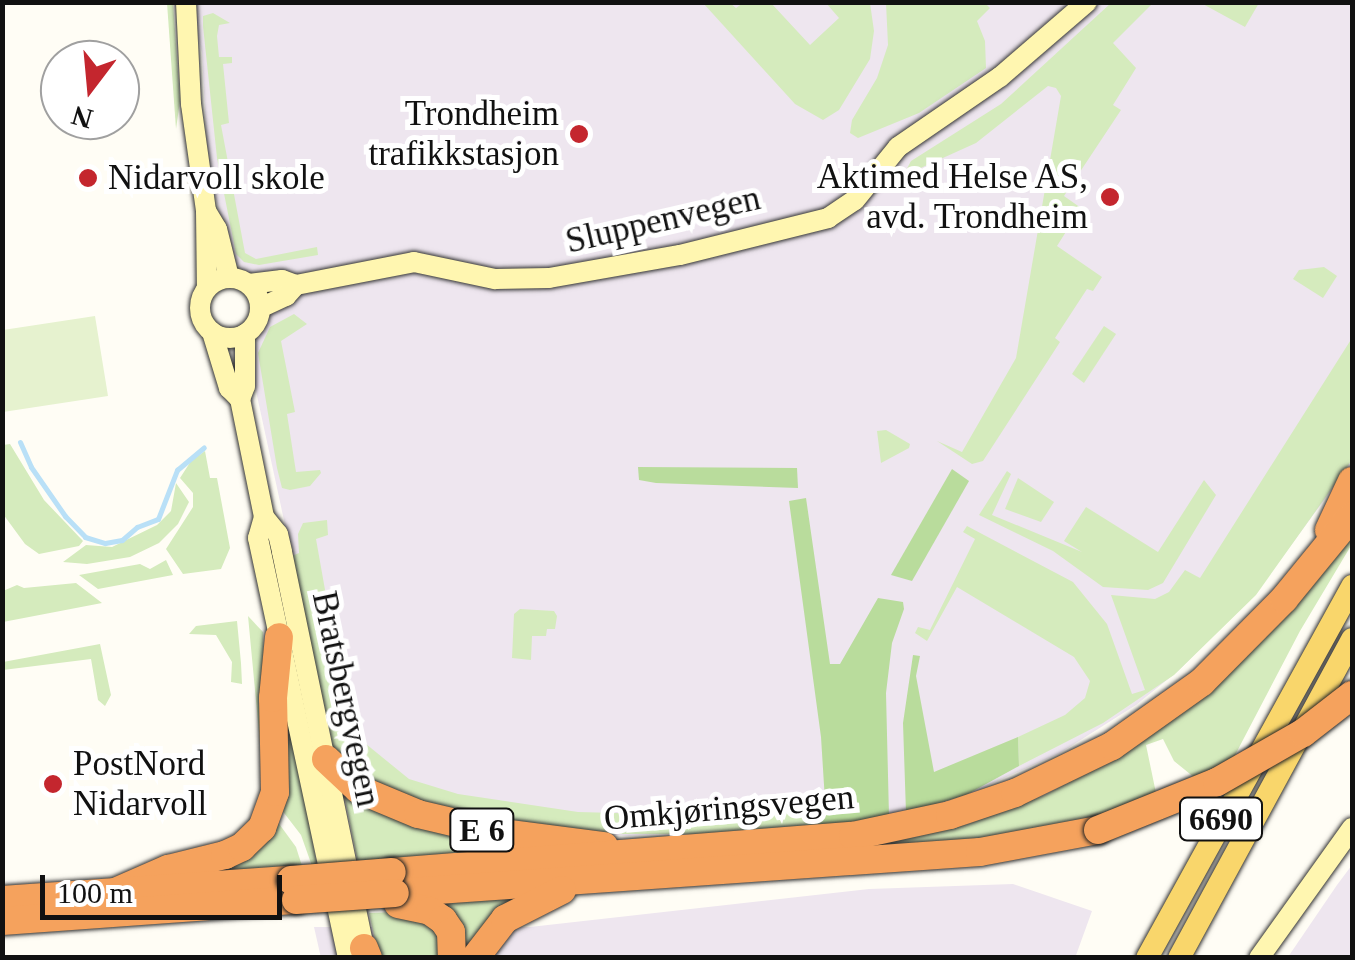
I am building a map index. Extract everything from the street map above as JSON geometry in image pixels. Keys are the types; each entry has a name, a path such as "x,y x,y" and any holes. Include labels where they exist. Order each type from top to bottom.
{"highway":[{"name":"E 6","path":"1311,567 1352,481"},
{"name":"Omkjøringsvegen","path":"2,921 294,890 343,897 655,853 853,836 950,815 1043,782 1112,746 1202,682 1311,567 1352,516"},
{"name":"E 6","path":"115,892 168,870 225,855 255,837 272,806 273,698 279,637"},
{"name":"Omkjøringsvegen","path":"2,900 115,892 395,890 980,852 1098,830 1217,782 1303,733 1352,696"},
{"name":"E 6","path":"326,759 368,794 444,822 655,853"},
{"name":"E 6","path":"475,958 505,919 586,880"},
{"name":"E 6","path":"395,890 442,920 451,932 452,958"}],"main road":[{"path":"186,2 192,104 206,211 207,288 200,309 212,332 221,336 244,334 252,327 260,308 239,281 206,211"},
{"name":"Sluppenvegen","path":"239,281 282,280 296,285 414,262 496,279 549,278 680,255 828,218 854,200 898,147 1000,77 1087,2"},
{"path":"207,288 239,281"},
{"name":"Sluppenvegen","path":"260,308 286,296 296,285"},
{"name":"Bratsbergvegen","path":"212,332 230,388 240,399 264,517 258,538 279,637 361,955"},
{"name":"Bratsbergvegen","path":"240,399 245,386 244,334"},
{"name":"Bratsbergvegen","path":"264,517 278,534 326,759 361,955"},
{"name":"6690","path":"1147,958 1352,586"},
{"name":"6690","path":"1179,958 1352,639"},
{"path":"1259,958 1352,828"}],"shaded area":[{"path":"197,2 1352,3 1352,462 1254,596 1178,671 1136,705 1060,753 966,795 859,822 628,836 508,826 334,751 251,368 266,295 231,258 208,168 202,53 194,18"},
{"path":"1352,865 1352,957 1288,957 1337,885"},
{"path":"1013,884 1092,911 1075,958 321,958 314,927 530,927 869,889"}],"green space":[{"path":"167,3 173,3 180,101 176,129"},
{"path":"703,3 730,3 736,8 743,3 771,3 810,45 839,18 826,3 870,3 874,31 870,59 839,110 823,120 795,104"},
{"path":"886,3 985,3 990,8 977,21 985,41 986,68 919,113 858,138 850,133 852,120 877,78 888,45"},
{"path":"1111,3 1153,3 1113,43 1136,68 1113,105 1121,110 1064,196 1081,208 1057,246 1102,277 1093,291 1087,289 1055,338 1060,342 983,461 972,464 937,441 962,452 1016,358 1061,96 1056,88 1048,86 976,143 903,176 911,161 1001,104"},
{"path":"1201,3 1259,3 1245,27"},
{"path":"213,13 230,23 219,25 217,36 219,57 232,57 232,63 223,64 229,123 221,125 245,253 256,259 317,247 318,255 259,265 244,262 236,254 217,158 203,26 203,16"},
{"path":"1324,267 1337,276 1323,298 1293,279 1299,270"},
{"path":"294,314 307,324 281,341 295,412 287,414 296,472 321,473 310,486 290,490 282,488 277,468 258,353 270,327"},
{"path":"95,316 108,396 3,412 3,330"},
{"path":"1104,326 1116,334 1084,383 1072,374"},
{"path":"1352,338 1352,460 1256,595 1174,675 1103,723 1019,766 1018,737 1065,715 1085,698 1090,681 1074,657 957,587 927,641 915,633 918,627 930,630 975,539 963,532 967,526 1073,582 1107,624 1132,694 1145,690 1111,595 1155,599 1169,592 1185,570 1200,578"},
{"path":"886,430 910,444 881,463 877,431"},
{"path":"10,444 44,500 83,541 79,546 39,554 25,544 3,514 3,445"},
{"path":"205,451 210,478 217,478 230,548 221,569 183,574 166,549 193,507 193,493 180,478 191,461"},
{"path":"638,467 797,468 798,488 656,483 639,480"},
{"path":"952,469 969,481 912,581 891,575"},
{"path":"1007,471 1011,474 992,515 1082,552 1064,541 1086,507 1158,552 1204,480 1216,495 1163,583 1148,590 1103,587 1053,551 979,515"},
{"path":"1018,478 1054,502 1041,522 1005,509"},
{"path":"176,483 189,502 178,524 159,543 130,557 87,564 63,562 86,545 112,547 157,525 171,511"},
{"path":"806,498 830,664 840,664 878,598 903,602 904,609 892,643 886,693 889,816 818,828 825,801 821,737 789,501"},
{"path":"327,520 328,535 316,539 347,714 366,744 409,779 458,794 578,812 731,816 769,806 825,801 818,828 733,834 572,834 508,826 370,788 334,751 292,556 299,553 298,534 303,523"},
{"path":"1352,534 1352,544 1300,631 1233,759 1195,778 1174,761 1163,739 1146,745 1156,793 1093,817 975,840 819,853 968,824 1045,795 1130,750 1224,678 1264,639"},
{"path":"166,560 173,575 98,589 79,575 140,564 150,569"},
{"path":"76,583 102,603 3,622 3,591 17,585 24,588"},
{"path":"520,609 554,611 557,616 555,629 547,629 546,636 532,636 531,660 512,658 514,614"},
{"path":"248,616 263,632 267,760 264,785"},
{"path":"237,621 242,684 231,682 232,662 216,635 189,634 196,626"},
{"path":"100,644 111,695 105,706 98,700 91,659 3,670 3,662"},
{"path":"913,655 920,656 916,676 934,772 1018,737 1019,766 966,795 906,813 903,723"},
{"path":"283,696 317,865 312,866 301,835 281,809"},
{"path":"343,789 567,848 358,863"},
{"path":"277,821 296,847 302,866 170,877"},
{"path":"523,895 467,957 434,902"},
{"path":"396,912 426,920 440,934 443,957 379,957 369,913"}],"waterway":[{"path":"20,442 31,467 65,516 85,537 105,543 122,540 137,527 158,519 177,470 204,447"}],"place":[{"name":"Trondheim trafikkstasjon","path":"579,134"},
{"name":"Nidarvoll skole","path":"88,178"},
{"name":"Aktimed Helse AS, avd. Trondheim","path":"1110,197"},
{"name":"PostNord Nidarvoll","path":"53,784"}]}
